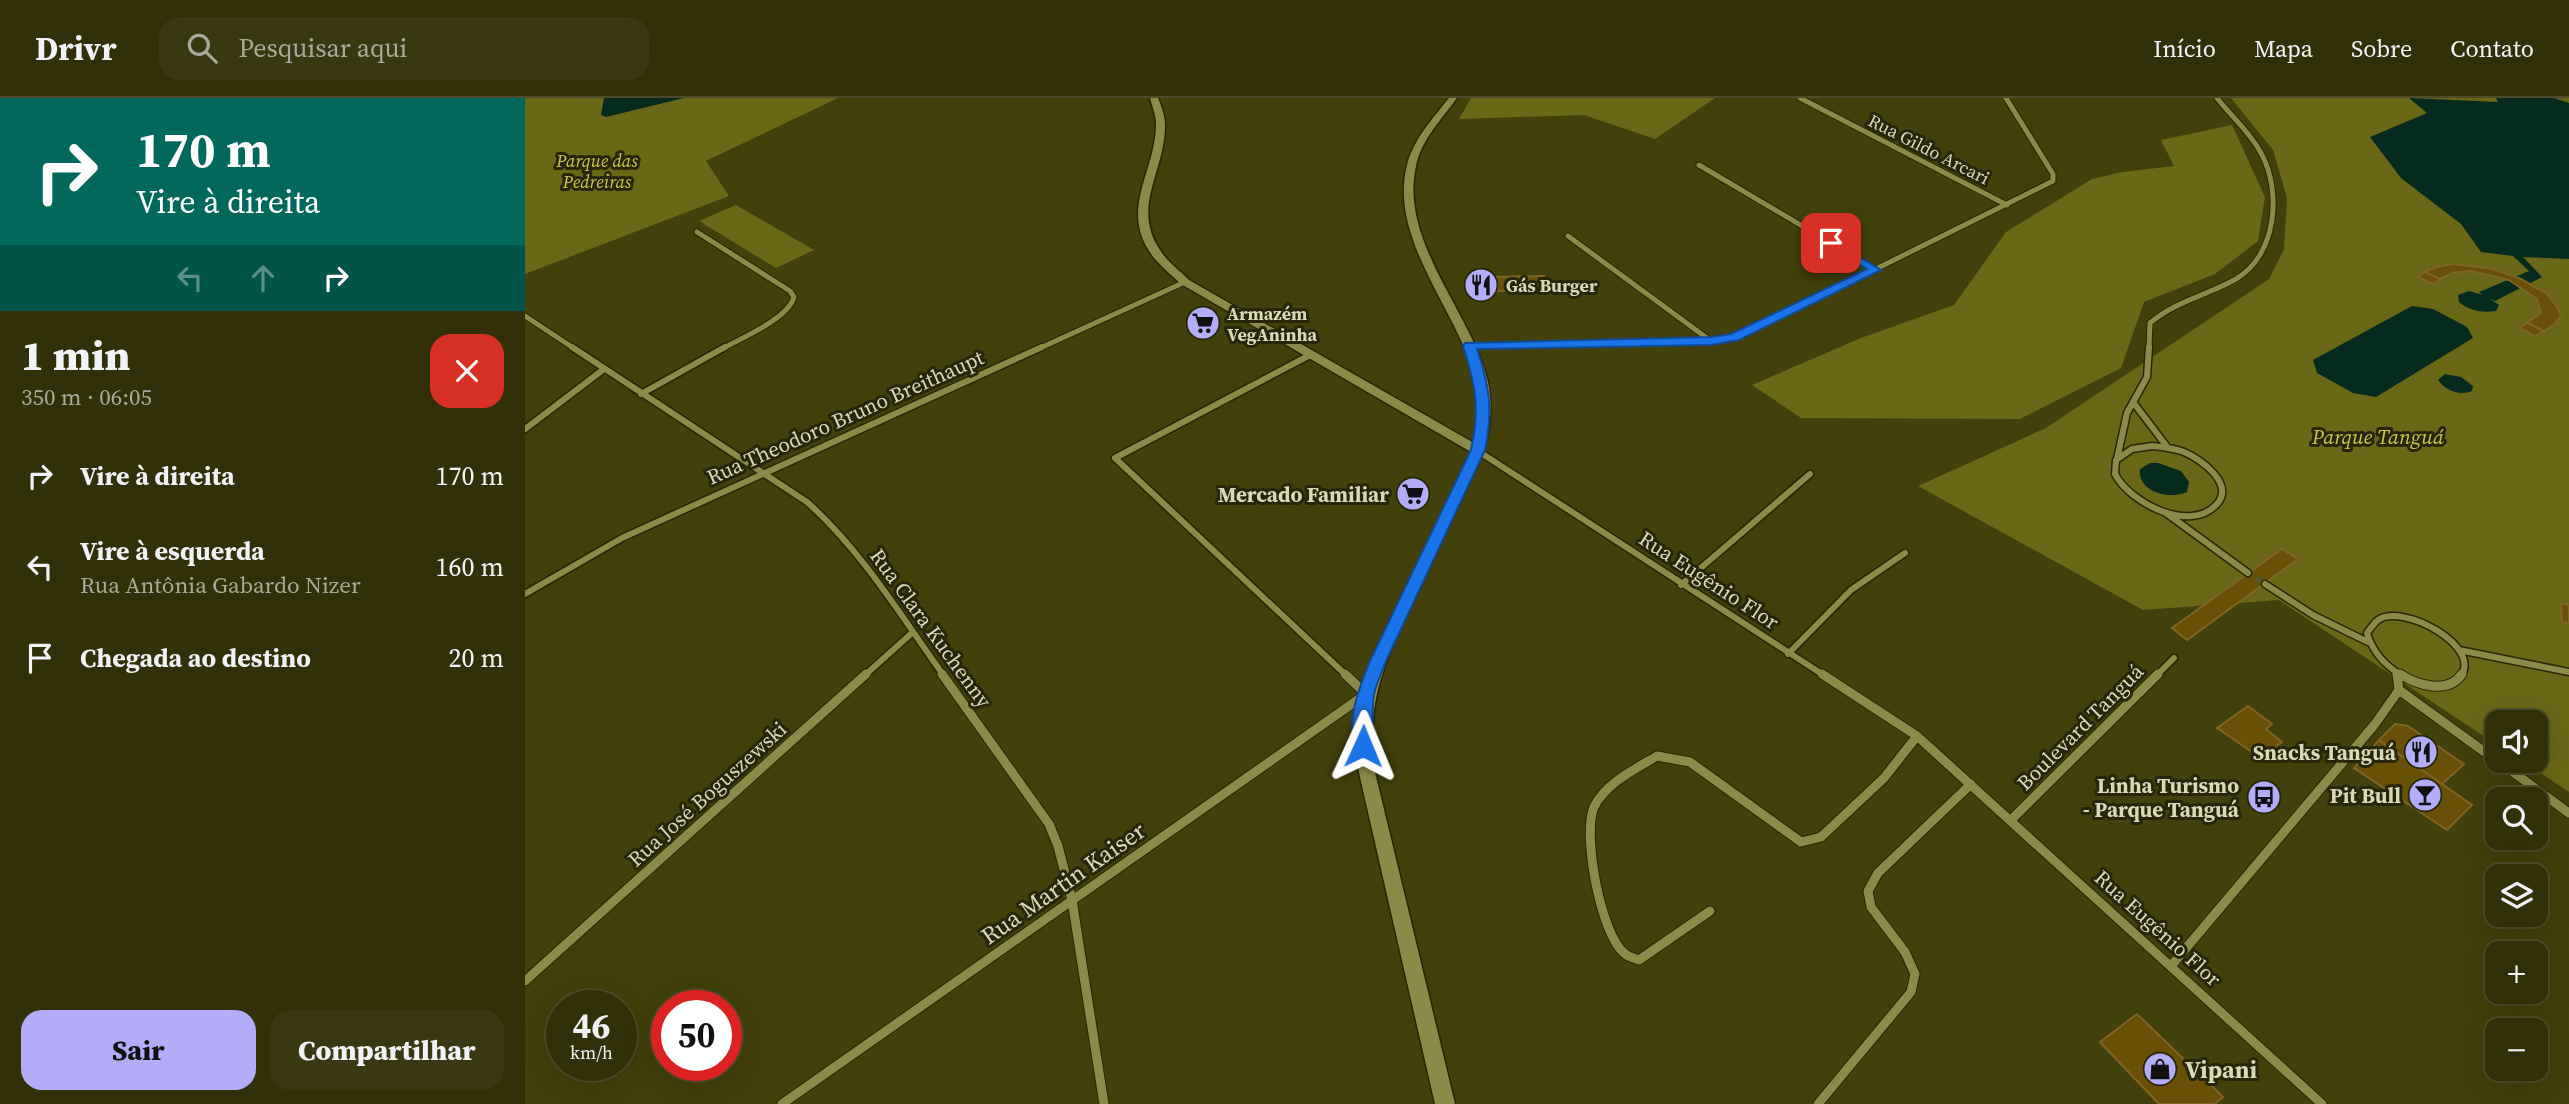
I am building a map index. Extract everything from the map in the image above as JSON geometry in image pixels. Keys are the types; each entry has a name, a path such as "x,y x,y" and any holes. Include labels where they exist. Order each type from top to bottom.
{"main road":[{"name":"Rua Eugênio Flor","path":"1154,98 1160,114 1160,129 1142,200 1141,217 1151,248 1185,282 1478,450"},
{"path":"1445,1104 1365,764 1361,728 1366,694 1383,649 1478,450 1484,419 1482,384 1469,346 1416,231 1408,207 1408,179 1416,153 1453,98"}],"street":[{"name":"Rua Gildo Arcari","path":"1800,98 2007,205"},
{"path":"1469,346 1711,341 1742,335 2050,184 2054,177 2006,98"},
{"path":"2117,459 2126,451 2138,447 2168,448 2201,461 2214,472 2221,485 2222,497 2216,507 2203,513 2185,516 2165,513 2146,506 2130,495 2119,483 2114,471 2127,413 2147,377 2150,323 2162,311 2198,298 2254,268 2271,229 2272,194 2263,155 2217,98"},
{"path":"1699,165 1875,270"},
{"path":"641,394 775,319 792,304 794,297 790,291 697,232"},
{"path":"1568,236 1711,341"},
{"name":"Rua Theodoro Bruno Breithaupt","path":"525,594 592,553 1185,282"},
{"name":"Rua Clara Kuchenny","path":"525,316 826,519 864,564 1049,824 1058,846 1072,900 1104,1104"},
{"path":"1312,354 1115,458 1366,694"},
{"path":"525,429 604,369"},
{"path":"2133,402 2168,448"},
{"name":"Rua Eugênio Flor","path":"1478,450 1681,585 1917,736 2322,1104"},
{"path":"1681,585 1810,474"},
{"path":"2165,513 2248,573"},
{"path":"1788,654 1851,590 1905,553"},
{"path":"2265,584 2313,615 2368,642"},
{"path":"2401,617 2428,625 2451,640 2459,650 2465,662 2464,672 2453,683 2427,685 2397,674 2383,664 2368,642 2367,633 2378,620 2401,617"},
{"name":"Rua José Boguszewski","path":"525,981 912,632"},
{"path":"2459,650 2569,672"},
{"name":"Boulevard Tanguá","path":"2011,820 2174,658"},
{"path":"2171,966 2375,724 2399,690 2397,674"},
{"path":"2399,690 2485,752"},
{"name":"Rua Martin Kaiser","path":"782,1104 1366,694"},
{"path":"1710,911 1639,960 1623,953 1618,946 1591,862 1587,833 1594,807 1624,775 1657,756 1690,762 1801,842 1822,837 1884,778 1917,736"},
{"path":"2514,773 2569,813"},
{"path":"1818,1104 1911,992 1915,974 1905,952 1871,907 1868,891 1878,873 1971,784"}],"green space":[{"name":"Parque das Pedreiras","path":"525,98 838,98 706,161 729,196 525,274"},
{"path":"1471,98 1715,98 1655,139 1584,115 1459,119"},
{"name":"Parque Tanguá","path":"2231,98 2569,98 2569,792 2540,773 2548,773 2548,710 2485,710 2485,737 2279,600 2143,610 1918,486 2046,428 2269,279 2284,249 2287,198 2273,150"},
{"path":"2232,125 2265,197 2258,241 2215,274 2144,302 2121,368 2020,419 1801,418 1752,385 1861,338 1954,305 2006,232 2092,179 2122,172 2174,166 2161,140"},
{"path":"736,205 814,250 776,268 699,221"}],"shaded area":[{"path":"604,98 684,98 606,117 601,115"},
{"path":"2409,98 2498,102 2496,98 2554,98 2569,103 2569,259 2523,257 2542,277 2495,301 2489,298 2499,305 2496,311 2467,307 2459,302 2458,295 2469,291 2483,295 2479,292 2529,271 2513,256 2481,252 2461,224 2401,178 2370,137 2427,113"},
{"path":"2412,306 2433,309 2467,327 2473,338 2376,397 2353,393 2317,373 2313,360"},
{"path":"2445,374 2461,377 2473,386 2472,391 2458,393 2445,387 2438,380"},
{"path":"2150,463 2181,471 2189,482 2187,492 2164,494 2156,492 2144,483 2140,477 2140,469"}],"building":[{"path":"2453,264 2494,269 2521,279 2547,294 2561,315 2555,324 2544,331 2527,323 2541,313 2537,299 2509,280 2471,271 2452,273 2440,279 2425,272"},
{"path":"2425,272 2440,279 2433,284 2418,277"},
{"path":"1544,276 1544,290 1494,291 1494,277"},
{"name":"Gás Burger","path":"1494,277 1494,291 1469,294 1466,279"},
{"path":"2528,323 2544,331 2535,336 2519,327"},
{"path":"2282,549 2298,559 2187,640 2172,628"},
{"path":"2561,603 2569,605 2569,624 2562,621"},
{"path":"2248,706 2272,724 2266,729 2282,742 2261,758 2217,728"},
{"name":"Snacks Tanguá","path":"2395,724 2408,726 2464,764 2442,784 2379,740"},
{"name":"Pit Bull","path":"2379,740 2472,805 2447,830 2354,768"},
{"name":"Vipani","path":"2137,1014 2223,1097 2215,1104 2159,1104 2100,1042"}],"tunnel":[{"path":"2248,573 2265,584"}],"place":[{"name":"Gás Burger","path":"1481,285"},
{"name":"Armazém VegAninha","path":"1203,323"},
{"name":"Mercado Familiar","path":"1413,494"},
{"name":"Snacks Tanguá","path":"2421,752"},
{"name":"Pit Bull","path":"2425,795"},
{"name":"Linha Turismo - Parque Tanguá","path":"2264,797"},
{"name":"Vipani","path":"2160,1069"}],"route":[{"path":"1363,746 1361,728 1366,694 1378,661 1478,450 1483,432 1482,384 1469,346 1711,341 1734,338 1875,270 1831,243"}]}
